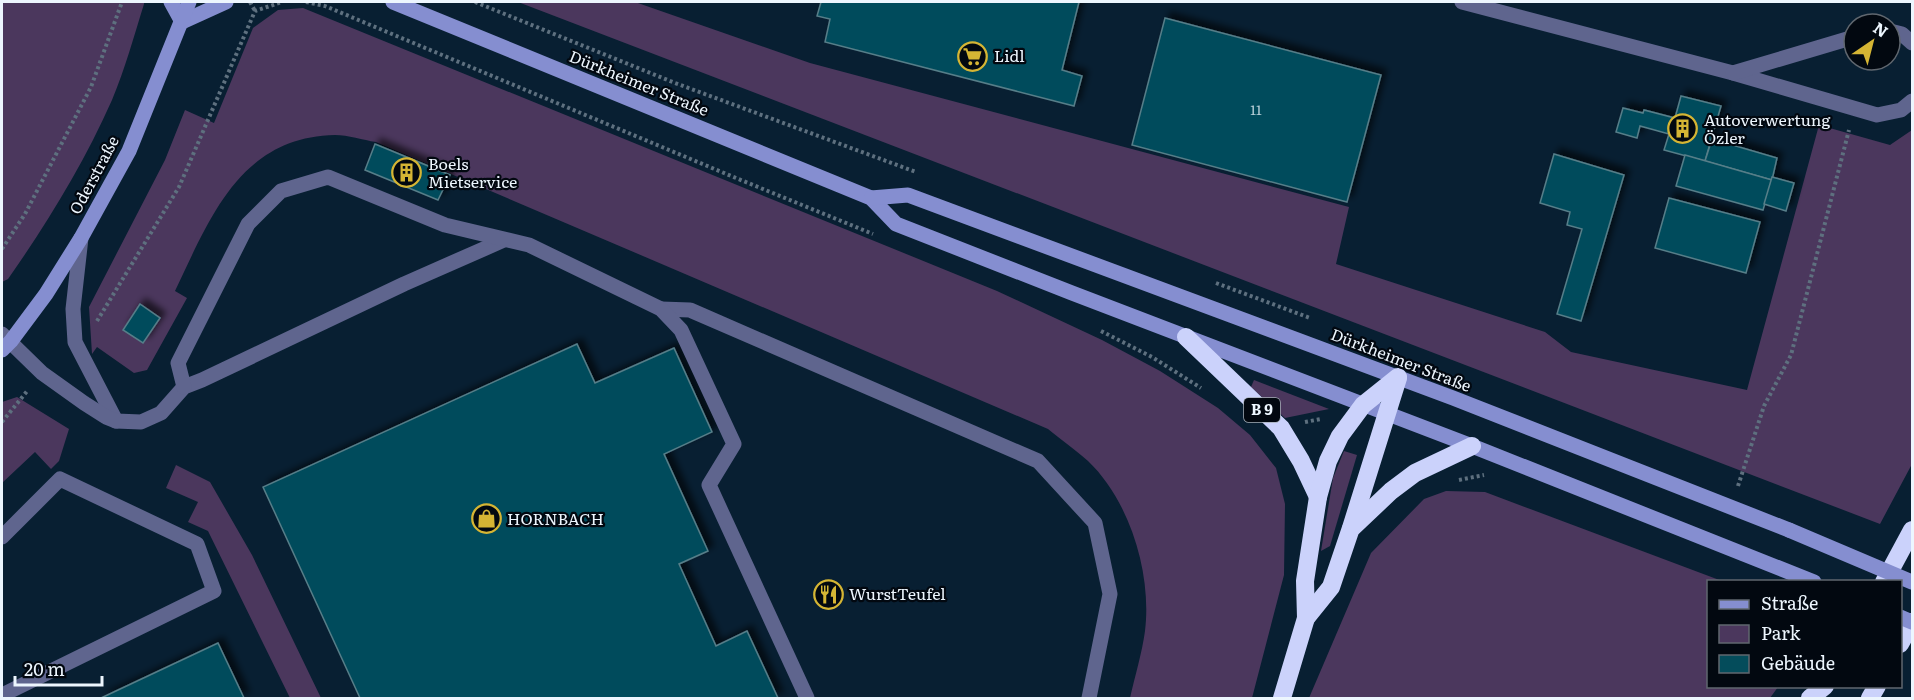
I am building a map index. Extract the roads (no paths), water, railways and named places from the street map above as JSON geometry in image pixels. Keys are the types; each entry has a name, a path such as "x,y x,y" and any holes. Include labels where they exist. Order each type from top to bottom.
{"highway":[{"name":"B 9","path":"1186,337 1281,428 1301,461 1318,497"},
{"path":"1282,699 1306,618 1305,581 1318,497 1332,453 1340,436 1363,405 1398,377"},
{"path":"1306,618 1331,587 1398,377"},
{"path":"1351,528 1391,491 1415,473 1472,446"},
{"path":"1885,580 1912,530"},
{"path":"1902,640 1912,622"},
{"path":"1810,699 1825,688"}],"main road":[{"path":"171,2 182,22 226,2"},
{"name":"Oderstraße","path":"5,342 46,294 81,238 129,151 189,2"},
{"name":"Dürkheimer Straße","path":"393,2 871,198 896,224 1472,446 1809,580"},
{"name":"Dürkheimer Straße","path":"871,198 908,195 1398,377 1789,530 1912,582"}],"street":[{"path":"1462,2 1733,73 1877,115 1901,110 1912,101"},
{"path":"1733,73 1842,41"},
{"path":"184,387 178,363 248,224 281,191 328,177 445,225 528,245 660,309 681,330 734,444 709,485 807,699"},
{"path":"81,238 74,309 75,342 116,421"},
{"path":"5,342 42,373 106,417 116,421 141,422 161,413 184,387 504,240"},
{"path":"660,309 690,310 1038,461 1095,524 1110,594 1089,699"},
{"path":"2,537 60,479 197,544 214,591 2,695"}],"place":[{"name":"Lidl","path":"973,56"},
{"name":"Autoverwertung Özler","path":"1683,129"},
{"name":"Boels Mietservice","path":"407,173"},
{"name":"HORNBACH","path":"486,519"},
{"name":"WurstTeufel","path":"828,594"}]}
